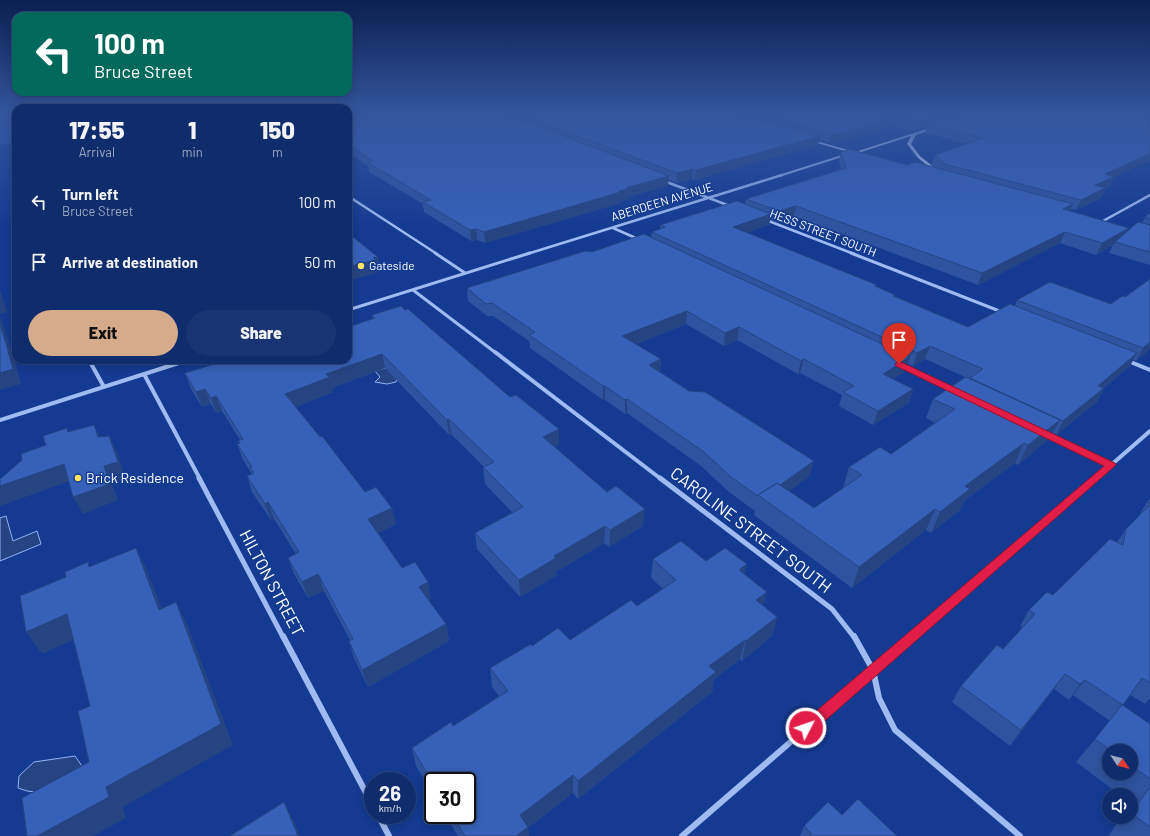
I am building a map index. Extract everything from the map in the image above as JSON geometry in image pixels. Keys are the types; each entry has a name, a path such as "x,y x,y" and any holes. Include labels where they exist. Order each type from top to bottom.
{"main road":[{"path":"851,152 869,156"},
{"path":"915,152 938,174 929,173"},
{"path":"1095,219 1110,223"}],"street":[{"name":"ABERDEEN AVENUE","path":"352,309 855,153"},
{"path":"663,180 732,207"},
{"path":"1103,221 1150,195"},
{"path":"352,199 465,273"},
{"name":"HESS STREET SOUTH","path":"761,218 1003,312"},
{"path":"613,228 645,243"},
{"name":"CAROLINE STREET SOUTH","path":"413,290 832,609 853,635 873,670 879,698 895,730 1020,836"},
{"path":"1121,358 1150,370"},
{"path":"896,362 960,393"},
{"path":"91,364 104,387"},
{"path":"0,420 175,364"},
{"name":"HILTON STREET","path":"144,374 364,789"},
{"path":"1039,431 1111,465"},
{"path":"682,836 1150,431"},
{"path":"383,824 389,836"}],"shaded area":[{"path":"388,367 398,378 396,382 387,384 375,382 380,377 375,371"},
{"path":"6,516 13,541 37,531 41,544 0,561 0,518"},
{"path":"75,756 82,766 84,773 44,793 27,791 18,788 19,776 34,762"}],"building":[{"path":"360,152 606,152 669,176 619,191 621,192 484,232 476,229 470,230 423,202 431,200 367,162 373,161"},
{"path":"621,152 762,152 696,170 693,169 677,173"},
{"path":"841,152 860,152 907,165 915,162 1073,204 1063,209 1129,228 1102,243 1065,232 982,273 796,206 779,211 746,199 846,168"},
{"path":"943,152 1150,152 1150,154 1105,174 1114,177 1095,185 1105,188 1081,200 945,164 935,155"},
{"path":"737,201 771,214 733,227 877,285 875,286 895,295 893,296 968,327 1010,304 1137,353 1098,386 1104,388 1063,421 970,378 983,369 930,346 917,353 652,232 665,227 660,225"},
{"path":"1150,213 1150,219 1145,217"},
{"path":"1138,222 1150,225 1150,252 1115,242"},
{"path":"644,234 910,357 883,374 913,389 878,411 843,392 854,386 804,359 801,361 739,327 725,333 687,311 622,336 661,359 649,365 689,391 705,392 814,461 780,485 777,483 758,496 731,477 703,451 627,399 625,400 603,386 529,335 535,332 492,303 486,304 467,288 585,251 592,252"},
{"path":"352,236 378,257 373,258 375,260 352,266"},
{"path":"1150,279 1150,342 1143,348 1017,300 1050,282 1111,304 1122,296 1125,297"},
{"path":"401,306 405,310 408,309 510,397 516,395 559,429 543,437 607,492 616,486 645,509 610,530 605,526 554,556 556,558 519,580 475,533 523,507 483,467 494,462 449,419 447,420 382,354 326,374 330,377 285,394 320,437 322,436 365,492 376,487 392,508 368,519 402,568 415,562 428,582 419,587 446,624 362,670 349,641 353,639 318,574 302,582 288,558 299,552 268,502 265,504 247,476 254,473 250,467 252,467 237,444 240,443 238,441 243,439 216,396 211,398 205,389 196,392 185,373 215,364 352,364 352,326 375,318 372,315"},
{"path":"0,325 13,369 0,373"},
{"path":"966,377 1060,420 1028,445 1024,443 965,486 970,489 940,512 935,509 859,567 758,495 777,483 814,508 862,475 849,467 880,447 891,454 955,409 933,399"},
{"path":"94,425 98,437 109,436 118,462 104,466 110,484 73,497 64,464 0,486 0,479 22,460 21,454 46,445 43,436 67,428 68,432"},
{"path":"1150,505 1150,683 1142,678 1123,705 1085,680 1080,684 1065,674 1021,730 961,686 997,645 1003,649 1035,614 1029,610 1047,592 1053,595 1110,539 1123,545 1126,529"},
{"path":"681,541 706,561 725,548 747,564 739,570 767,592 756,600 777,617 746,641 745,640 709,666 716,672 578,781 573,775 520,815 528,827 516,836 465,836 458,824 476,824 476,772 426,772 412,748 451,722 453,726 508,691 490,668 531,644 532,646 558,628 570,640 631,600 637,606 676,580 653,559"},
{"path":"136,548 159,610 176,602 221,724 106,787 109,797 37,836 27,836 22,798 89,762 78,711 90,706 67,614 26,632 20,596 66,577 65,572 88,562 89,567"},
{"path":"1122,705 1150,724 1150,779 1138,770 1138,744 1102,744 1095,739"},
{"path":"1150,787 1150,827 1138,818 1138,803"},
{"path":"858,799 897,836 809,836 812,834 804,826 828,802 842,815"},
{"path":"284,802 298,836 230,836"}],"place":[{"name":"Gateside","path":"361,266"},
{"name":"Brick Residence","path":"78,478"}],"route":[{"path":"806,728 1111,465 899,364"}]}
